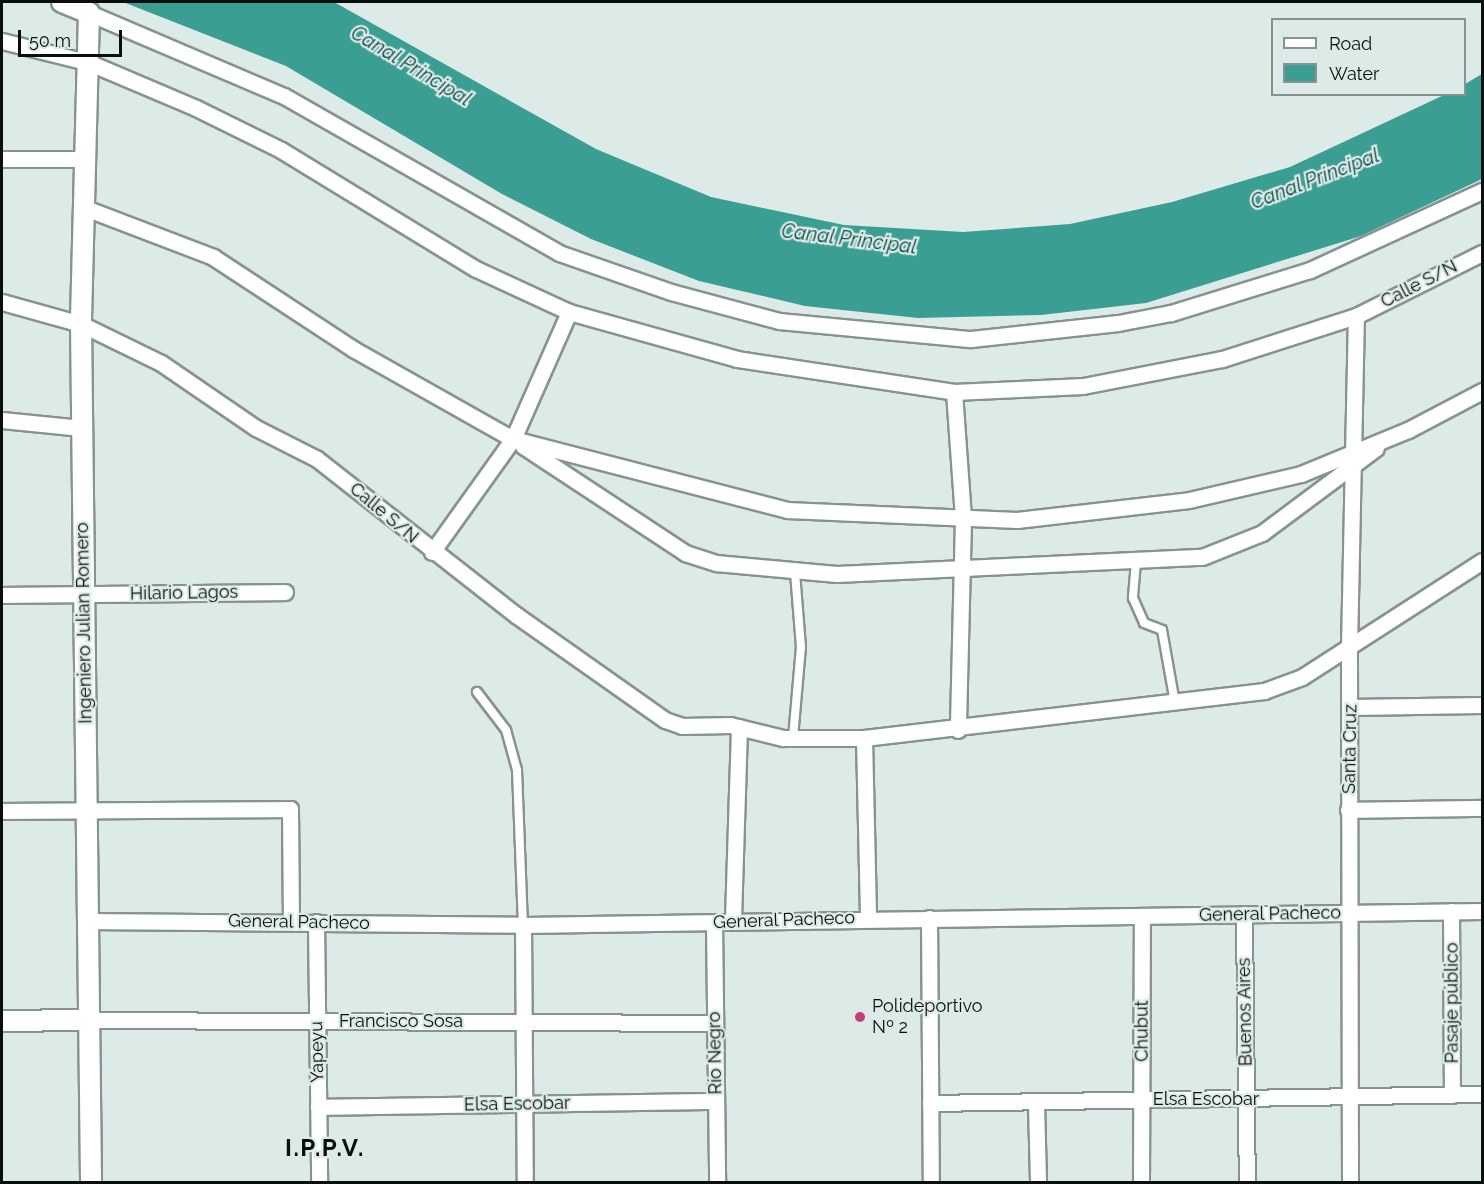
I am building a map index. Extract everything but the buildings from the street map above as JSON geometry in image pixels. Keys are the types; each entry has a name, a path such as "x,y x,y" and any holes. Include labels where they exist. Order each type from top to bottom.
{"street":[{"path":"62,2 284,96 559,253 671,292 802,324 894,336 1012,338 1171,313 1310,270 1482,191"},
{"name":"Ingeniero Julian Romero","path":"89,13 90,63 81,324 86,921 91,1182"},
{"name":"Calle S/N","path":"2,41 90,63 281,150 438,248 569,312 737,360 954,392 1083,386 1164,373 1356,316 1482,253"},
{"path":"2,159 87,159"},
{"path":"85,208 213,257 362,354 513,439 636,526 685,553 795,573 963,570 1202,557 1227,549 1262,533 1353,470 1383,441"},
{"name":"Calle S/N","path":"2,302 81,324 161,363 256,428 317,459 432,552 673,724 739,727"},
{"path":"432,552 513,439 569,312"},
{"name":"Santa Cruz","path":"1350,1182 1348,810 1351,707 1349,647 1356,316"},
{"path":"513,439 778,508 963,519 1077,516 1262,487 1383,441 1482,391"},
{"path":"954,392 963,519 958,730"},
{"path":"2,420 82,428"},
{"path":"733,919 739,727 793,738 864,738 958,730 1175,703 1282,686 1349,647 1482,561"},
{"name":"Hilario Lagos","path":"2,595 285,592"},
{"path":"1351,707 1482,705"},
{"path":"864,738 868,917"},
{"path":"1348,810 1482,808"},
{"path":"2,811 290,809 291,922"},
{"name":"Pasaje público","path":"1451,911 1452,1095"},
{"name":"General Pacheco","path":"86,921 523,925 714,923 733,919 868,917 1482,911"},
{"name":"Buenos Aires","path":"1245,914 1247,1182"},
{"name":"Chubut","path":"1141,1182 1142,916"},
{"path":"929,918 931,1182"},
{"name":"Yapeyu","path":"316,922 319,1182"},
{"name":"Río Negro","path":"714,923 717,1182"},
{"path":"523,925 525,1182"},
{"path":"2,1021 88,1020"},
{"name":"Francisco Sosa","path":"88,1020 715,1023"},
{"name":"Elsa Escobar","path":"930,1103 1036,1104 1142,1099 1350,1098 1482,1094"},
{"name":"Elsa Escobar","path":"318,1107 716,1101"},
{"path":"1036,1104 1038,1182"}],"lane":[{"path":"1136,562 1133,598 1144,623 1162,630 1175,703"},
{"path":"793,738 801,647 795,573"},
{"path":"477,692 506,730 517,770 523,925"}],"water":[{"name":"Canal Principal","path":"123,2 334,2 596,149 711,197 844,225 963,232 1070,224 1172,202 1290,167 1442,96 1466,96 1466,83 1482,74 1482,179 1361,236 1146,303 1041,315 918,318 805,306 699,281 591,239 502,194 286,66"}],"place":[{"name":"Polideportivo Nº 2","path":"860,1017"}],"district":[{"name":"I.P.P.V.","path":"325,1148"}]}
